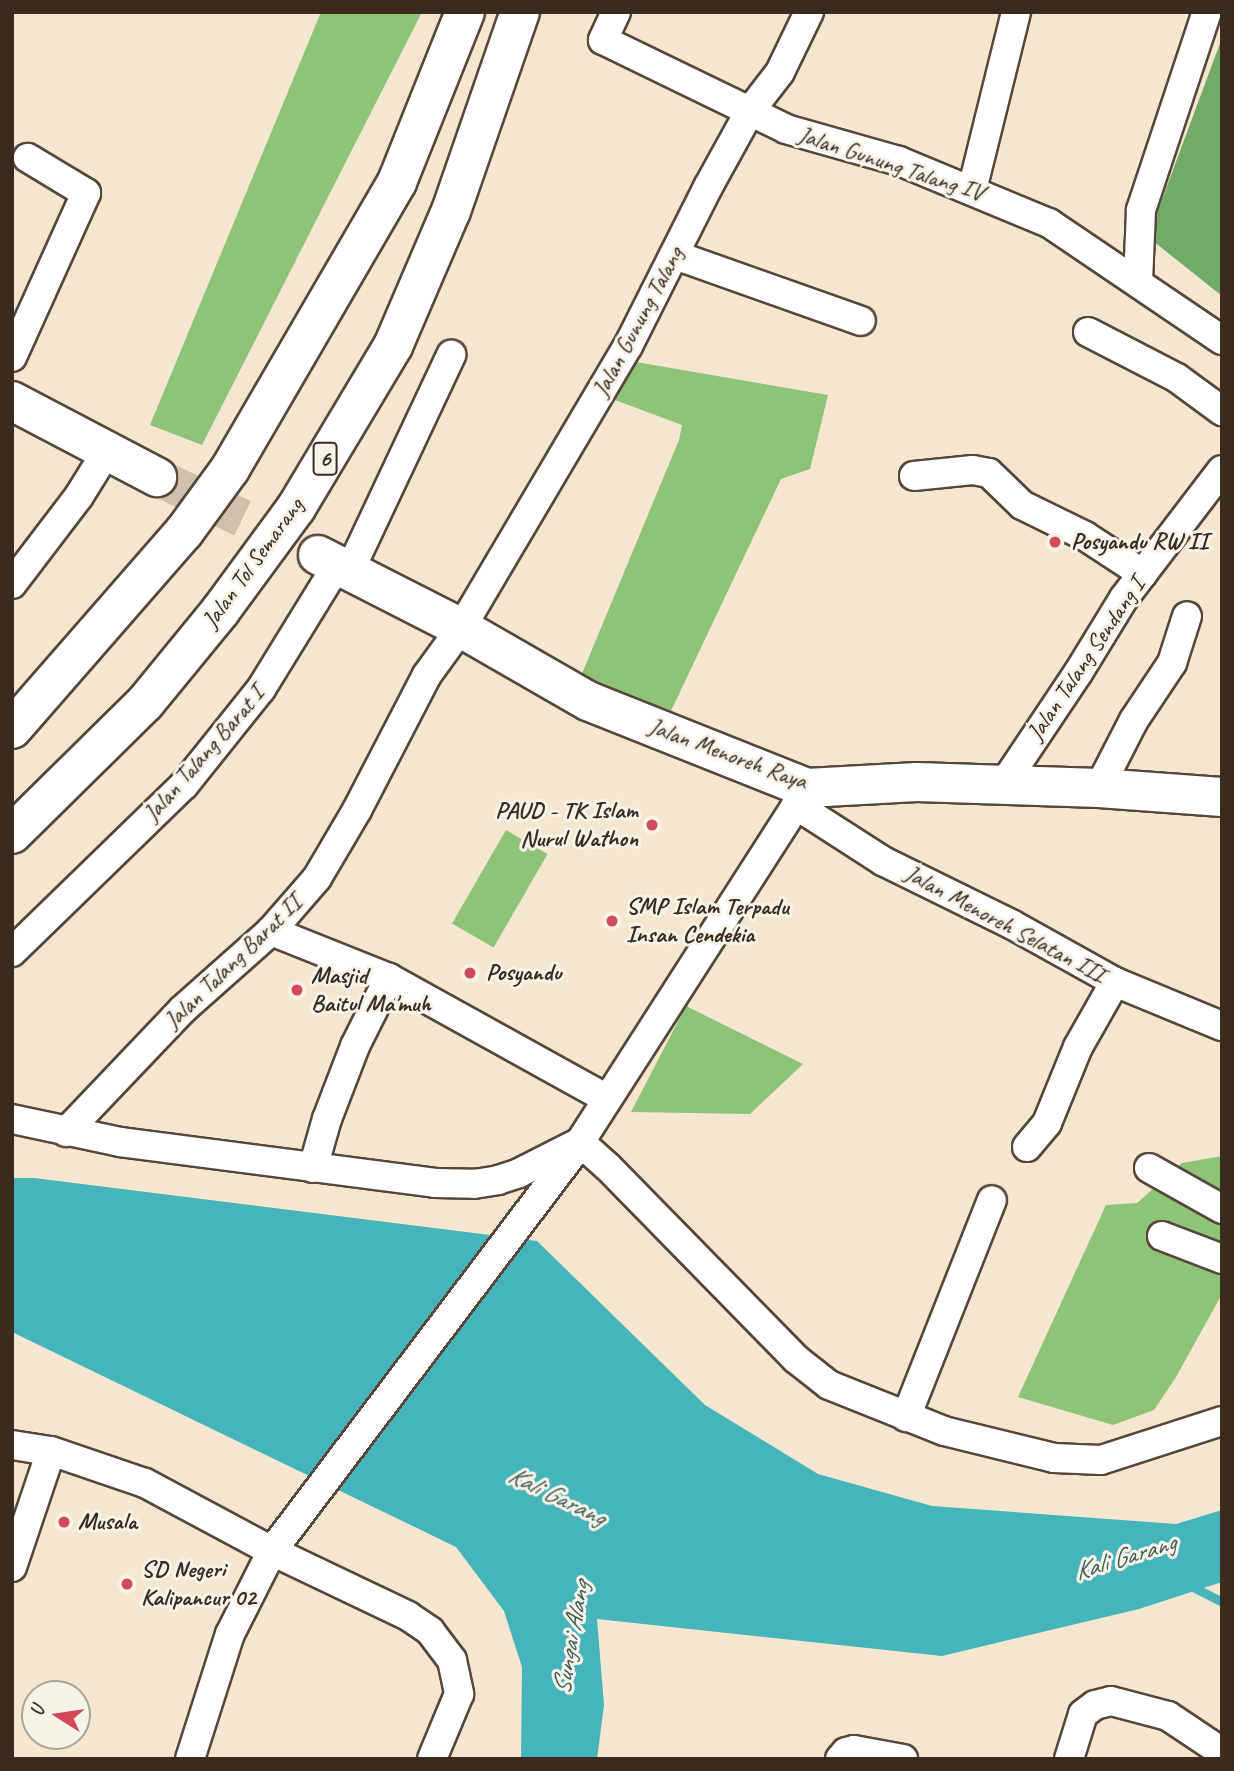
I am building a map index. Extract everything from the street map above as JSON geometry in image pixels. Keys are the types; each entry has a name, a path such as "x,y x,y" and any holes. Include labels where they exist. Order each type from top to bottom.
{"main road":[{"path":"12,729 76,660 184,532 230,470 397,182 465,12"},
{"name":"Jalan Tol Semarang","path":"12,834 145,703 221,610 296,508 393,346 452,211 520,12"},
{"path":"12,401 157,477"},
{"name":"Jalan Menoreh Raya","path":"335,563 461,628 588,701 802,796 916,782 1220,794"}],"street":[{"name":"Jalan Gunung Talang IV","path":"616,12 603,40 786,129 899,162 1049,223 1222,340"},
{"name":"Jalan Gunung Talang","path":"461,628 628,346 708,187 750,111 780,72 809,12"},
{"path":"972,190 1016,12"},
{"path":"1138,282 1141,211 1207,12"},
{"path":"12,357 86,193 28,158"},
{"path":"675,255 861,321"},
{"path":"1088,332 1177,378 1222,411"},
{"name":"Jalan Talang Barat I","path":"12,952 184,785 261,689 451,355"},
{"path":"12,584 79,496 107,451"},
{"path":"914,476 973,470 989,473 1022,505 1085,536 1143,574"},
{"name":"Jalan Talang Sendang I","path":"1003,785 1079,673 1124,598 1166,545 1181,519 1222,470"},
{"path":"1098,789 1134,720 1172,663 1187,616"},
{"name":"Jalan Talang Barat II","path":"66,1132 182,1010 271,931 317,878 357,810 427,675 461,628"},
{"path":"190,1759 230,1633 276,1546 580,1142 802,796"},
{"name":"Jalan Menoreh Selatan III","path":"802,796 883,860 1024,930 1115,982 1222,1026"},
{"path":"271,931 389,978 607,1099"},
{"path":"313,1168 327,1119 355,1046 389,978"},
{"path":"1027,1147 1048,1123 1078,1047 1115,982"},
{"path":"12,1119 66,1132 435,1183 474,1184 519,1173 580,1142"},
{"path":"580,1142 607,1166 814,1376 906,1417 944,1431 1028,1452 1084,1460 1101,1460 1222,1422"},
{"path":"1149,1168 1222,1209"},
{"path":"906,1417 992,1200"},
{"path":"1162,1236 1222,1259"},
{"path":"12,1445 51,1451 145,1483 276,1546 408,1616 430,1631 452,1660 459,1694 432,1759"},
{"path":"12,1567 51,1451"},
{"path":"1069,1759 1083,1714 1111,1701 1167,1716 1222,1752"},
{"path":"840,1759 846,1752 854,1750 903,1759"}],"green space":[{"path":"321,12 422,12 202,445 150,425"},
{"path":"1222,38 1222,296 1148,237"},
{"path":"636,362 828,395 810,469 781,479 670,713 581,676 679,440 682,425 615,400"},
{"path":"506,830 548,854 494,948 452,924"},
{"path":"686,1006 803,1064 750,1114 631,1112"},
{"path":"1222,1156 1222,1294 1176,1377 1154,1410 1113,1425 1018,1397 1106,1205 1137,1203 1182,1163"}],"water":[{"path":"12,1178 34,1178 537,1241 705,1405 818,1474 932,1506 1176,1524 1222,1510 1222,1582 1139,1609 942,1656 597,1619 604,1705 597,1759 521,1759 522,1667 504,1611 456,1547 12,1332"}],"waterway":[{"path":"1189,1585 1222,1602"}],"tunnel":[{"path":"157,477 318,555"}],"place":[{"name":"Posyandu RW II","path":"1055,542"},
{"name":"PAUD - TK Islam Nurul Wathon","path":"652,825"},
{"name":"SMP Islam Terpadu Insan Cendekia","path":"612,921"},
{"name":"Posyandu","path":"470,973"},
{"name":"Masjid Baitul Ma'muh","path":"297,990"},
{"name":"Musala","path":"64,1522"},
{"name":"SD Negeri Kalipancur 02","path":"127,1584"}],"water label":[{"name":"Kali Garang","path":"557,1496"},
{"name":"Kali Garang","path":"1125,1557"},
{"name":"Sungai Alang","path":"571,1638"}]}
